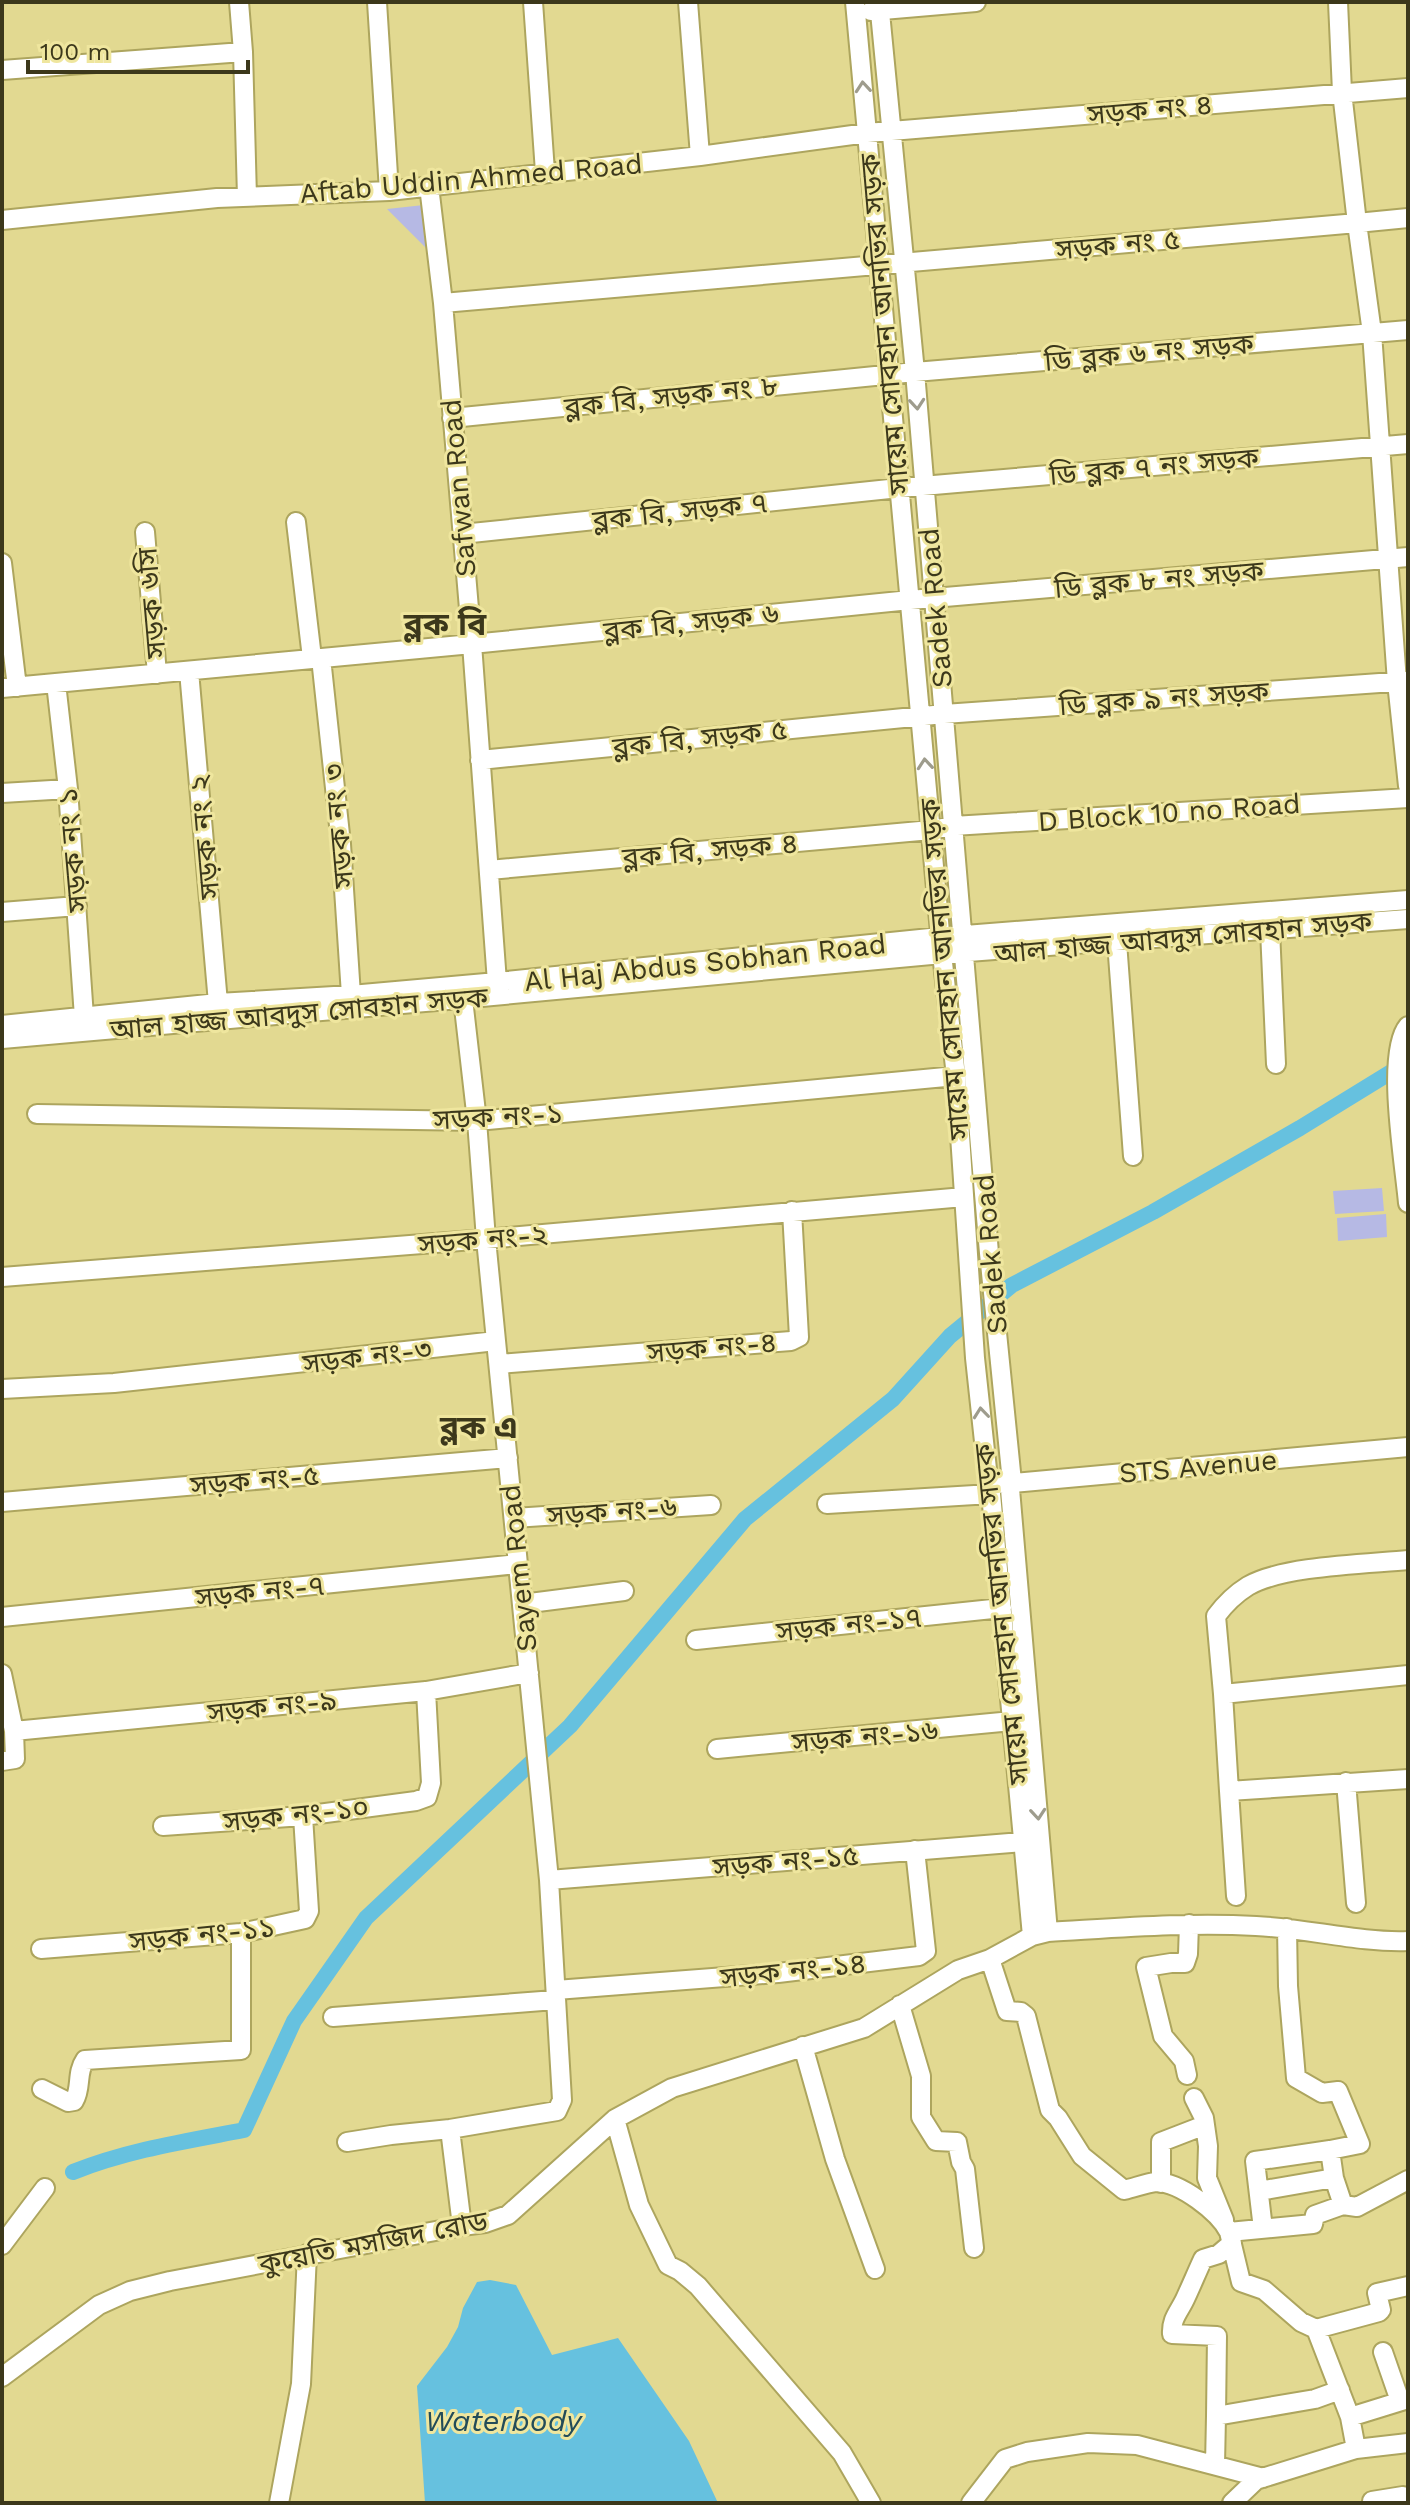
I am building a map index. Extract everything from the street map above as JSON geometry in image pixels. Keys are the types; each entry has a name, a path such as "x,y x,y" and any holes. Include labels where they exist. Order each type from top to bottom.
{"street":[{"path":"239,2 247,197"},
{"path":"377,2 389,191"},
{"path":"533,2 545,172"},
{"path":"688,2 700,156"},
{"path":"855,7 976,2"},
{"path":"1338,2 1342,92 1372,333 1388,559 1403,681 1408,786"},
{"name":"Sadek Road","path":"879,6 915,372 989,1253 1012,1482 1010,1489 1040,1934"},
{"name":"সায়েম সোবহান আনভির সড়ক","path":"855,7 941,946 956,1076 975,1358 1023,1842 1040,1934"},
{"path":"2,70 243,52"},
{"name":"সড়ক নং ৪","path":"891,131 1408,88"},
{"name":"Aftab Uddin Ahmed Road","path":"2,220 247,197 389,191 891,131"},
{"name":"Safwan Road","path":"429,186 443,303 497,982"},
{"name":"সড়ক নং ৫","path":"443,303 1408,218"},
{"name":"ডি ব্লক ৬ নং সড়ক","path":"889,375 1408,330"},
{"name":"ব্লক বি, সড়ক নং ৮","path":"452,418 889,375"},
{"name":"ডি ব্লক ৭ নং সড়ক","path":"899,488 1408,444"},
{"name":"ব্লক বি, সড়ক ৭","path":"462,534 899,488"},
{"name":"সড়ক নং ৩","path":"296,522 341,844 351,995"},
{"name":"সড়ক ৬সি","path":"145,532 157,674"},
{"name":"ডি ব্লক ৮ নং সড়ক","path":"910,600 1408,557"},
{"path":"2,563 9,687"},
{"name":"ব্লক বি, সড়ক ৬","path":"9,687 910,600"},
{"name":"সড়ক নং ২","path":"189,671 218,1003"},
{"name":"ডি ব্লক ৯ নং সড়ক","path":"920,716 1403,681"},
{"name":"সড়ক নং ১","path":"56,683 68,789 84,1017"},
{"name":"ব্লক বি, সড়ক ৫","path":"480,760 920,716"},
{"path":"2,793 68,789"},
{"name":"D Block 10 no Road","path":"931,830 953,826 1408,798"},
{"name":"ব্লক বি, সড়ক ৪","path":"489,870 931,830"},
{"name":"Al Haj Abdus Sobhan Road","path":"2,1025 218,1003 964,945 1408,900"},
{"path":"2,912 77,906"},
{"name":"আল হাজ্জ আবদুস সোবহান সড়ক","path":"964,945 1117,942 1408,919"},
{"path":"1270,930 1276,1064"},
{"path":"1117,942 1133,1156"},
{"name":"আল হাজ্জ আবদুস সোবহান সড়ক","path":"2,1039 463,999 941,946"},
{"name":"Sayem Road","path":"450,2129 557,2111 562,2100 549,1880 463,999"},
{"path":"1408,1026 1403,1031 1396,1069 1408,1203"},
{"name":"সড়ক নং-১","path":"37,1114 477,1121 956,1076"},
{"name":"সড়ক নং-২","path":"2,1277 964,1197"},
{"name":"সড়ক নং-৪","path":"499,1364 791,1341 799,1337 792,1211"},
{"name":"সড়ক নং-৩","path":"2,1389 114,1383 238,1371 496,1341"},
{"name":"STS Avenue","path":"827,1504 990,1491 1012,1482 1408,1447"},
{"name":"সড়ক নং-৫","path":"2,1502 508,1458"},
{"name":"সড়ক নং-৬","path":"514,1518 711,1505"},
{"path":"1236,1896 1216,1616 1229,1600 1250,1585 1277,1574 1408,1560"},
{"name":"সড়ক নং-৭","path":"2,1617 518,1564"},
{"path":"522,1604 624,1591"},
{"name":"সড়ক নং-১৭","path":"696,1640 1002,1608"},
{"name":"সড়ক নং-৯","path":"14,1731 426,1691 529,1673"},
{"path":"2,1674 14,1731 15,1759 2,1761"},
{"path":"1223,1694 1408,1675"},
{"name":"সড়ক নং-১০","path":"163,1826 303,1816 427,1797 431,1783 426,1691"},
{"name":"সড়ক নং-১৬","path":"717,1749 1012,1721"},
{"path":"1229,1791 1408,1779"},
{"path":"1346,1782 1356,1903"},
{"name":"সড়ক নং-১১","path":"41,1949 241,1933 305,1919 309,1911 303,1816"},
{"name":"সড়ক নং-১৫","path":"549,1880 1023,1842"},
{"name":"সড়ক নং-১৪","path":"555,1995 919,1956 926,1951 915,1850"},
{"path":"1040,1934 1189,1924 1287,1928 1407,1945"},
{"path":"1187,2075 1184,2061 1163,2036 1146,1967 1185,1963 1189,1924"},
{"path":"1263,2229 1255,2161 1360,2144 1338,2092 1322,2093 1296,2078 1288,1986 1287,1928"},
{"path":"42,2089 68,2102 74,2101 78,2094 79,2069 85,2060 241,2050 241,1933"},
{"name":"কুয়েতি মসজিদ রোড","path":"2,2377 99,2305 130,2291 307,2254 485,2223 508,2215 615,2119 672,2088 864,2028 958,1970 990,1959 1040,1934"},
{"path":"990,1959 1007,2011 1021,2012 1026,2016 1050,2110 1082,2156 1124,2190 1156,2182 1199,2200 1229,2233"},
{"path":"333,2017 555,1995"},
{"path":"900,2005 921,2076 921,2117 936,2141 957,2142 965,2169 974,2248"},
{"path":"803,2046 835,2159 875,2269"},
{"path":"1194,2098 1204,2118 1208,2146 1207,2178 1229,2233 1241,2282 1264,2290 1301,2322 1316,2329 1379,2312 1377,2293 1408,2286"},
{"path":"615,2119 639,2205 668,2265 698,2286 842,2453 871,2503"},
{"path":"1161,2183 1161,2142 1205,2125"},
{"path":"347,2142 450,2129 462,2226"},
{"path":"1330,2150 1334,2178 1343,2205"},
{"path":"1259,2191 1334,2178"},
{"path":"1229,2233 1313,2224 1315,2215 1343,2205 1357,2207 1408,2180"},
{"path":"2,2245 45,2188"},
{"path":"1215,2465 1216,2416 1225,2336 1172,2334 1172,2320 1187,2296 1203,2259 1219,2254 1229,2233"},
{"path":"279,2503 301,2384 307,2254"},
{"path":"1316,2329 1350,2417 1356,2449"},
{"path":"1350,2417 1404,2400 1383,2352"},
{"path":"1216,2416 1315,2399 1340,2390"},
{"path":"976,2501 1005,2459 1027,2452 1088,2443 1137,2445 1263,2478"},
{"path":"1232,2503 1256,2480 1356,2449 1408,2443"},
{"path":"1372,2503 1405,2498"}],"shaded area":[{"path":"424,205 427,249 387,209"},
{"path":"1382,1188 1384,1211 1335,1214 1333,1191"},
{"path":"1386,1214 1387,1237 1338,1241 1337,1218"}],"water":[{"name":"Waterbody","path":"490,2280 516,2285 552,2355 618,2338 689,2441 718,2503 425,2503 417,2386 447,2347 477,2282"}],"waterway":[{"path":"73,2172 136,2152 244,2130 294,2021 366,1918 570,1726 745,1519 893,1399 950,1336 1012,1285 1153,1212 1300,1128 1396,1069 1403,1059"}],"district":[{"name":"ব্লক বি","path":"445,624"},
{"name":"ব্লক এ","path":"479,1427"}]}
